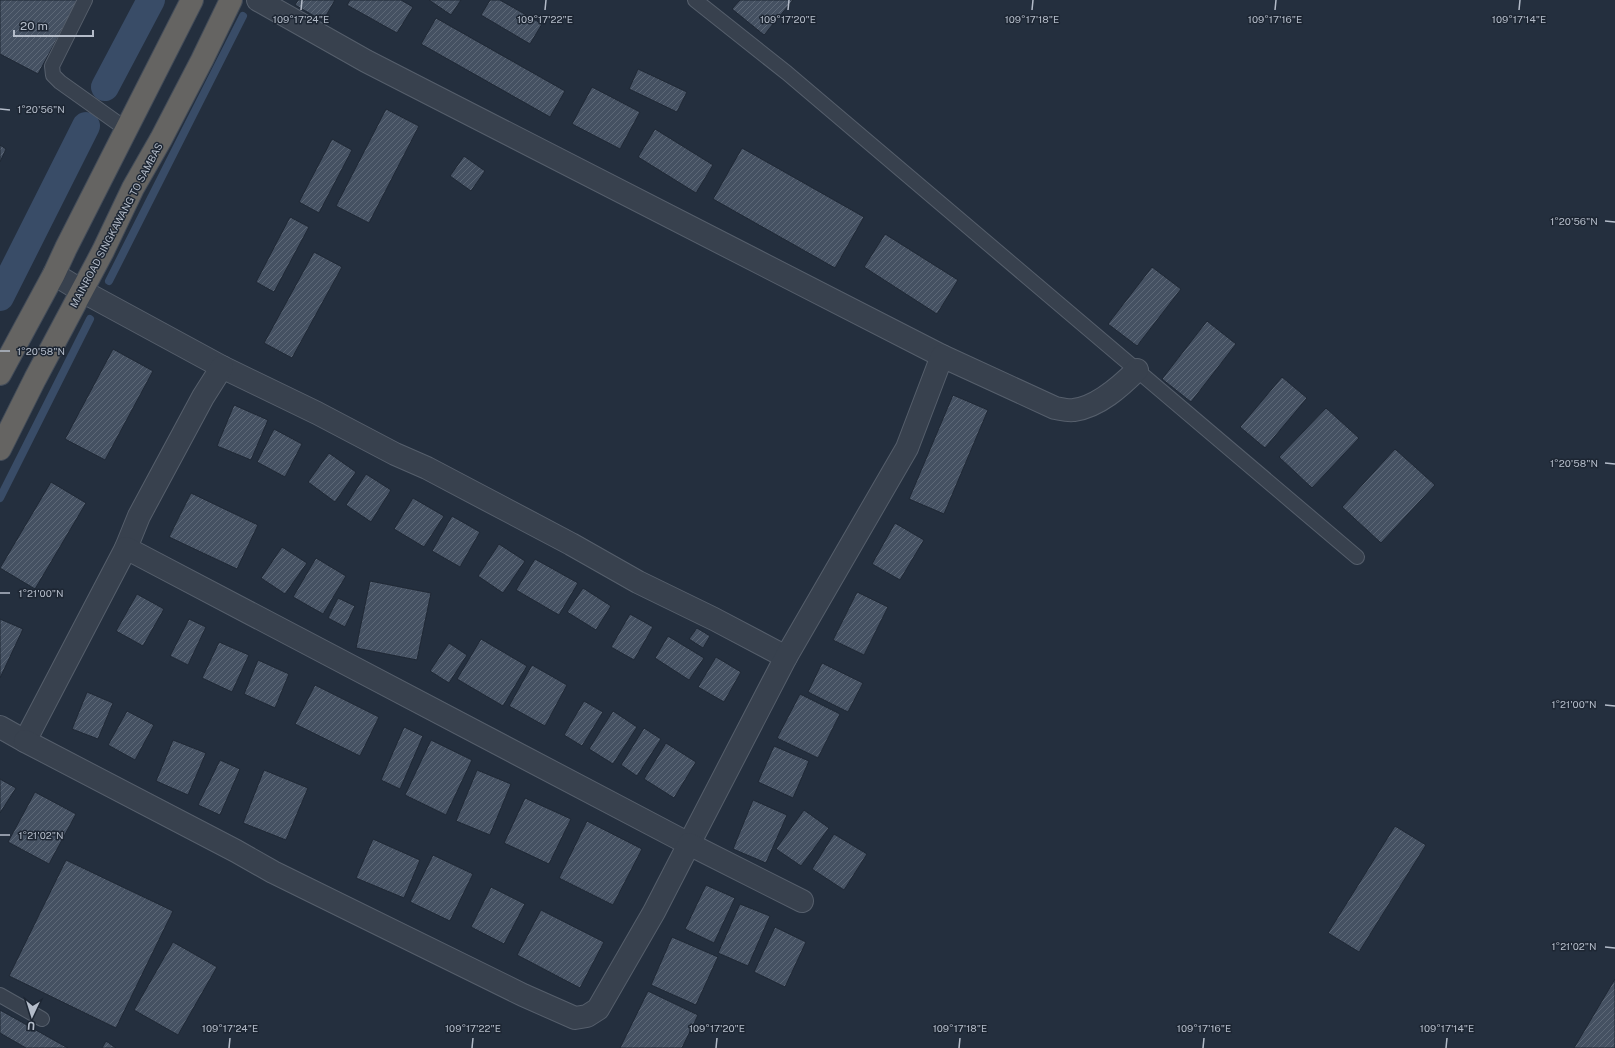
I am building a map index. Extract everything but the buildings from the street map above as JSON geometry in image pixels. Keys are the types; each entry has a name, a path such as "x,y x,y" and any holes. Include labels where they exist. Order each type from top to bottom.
{"highway":[{"path":"0,373 54,274 192,0"},
{"name":"MAINROAD SINGKAWANG TO SAMBAS","path":"0,449 34,379 82,290 133,188 161,139 231,0"}],"street":[{"path":"258,0 366,61 942,356 1055,408 1073,410 1088,406 1119,388 1137,370"},
{"path":"54,274 222,367 317,413 395,454 427,468 651,588 786,657"},
{"path":"0,726 25,741 321,897 509,988 575,1018 587,1016 598,1009 654,912 786,657 907,448 942,356"},
{"path":"25,741 126,548 139,516 203,397 222,367"},
{"path":"126,548 689,844 802,900"}],"lane":[{"path":"85,0 52,66 53,75 60,82 126,129"},
{"path":"695,0 787,73 1357,557"},
{"path":"0,995 42,1019"}],"waterway":[{"path":"105,87 151,0"},
{"path":"109,281 243,16"},
{"path":"0,297 86,126"},
{"path":"0,498 90,319"}]}
